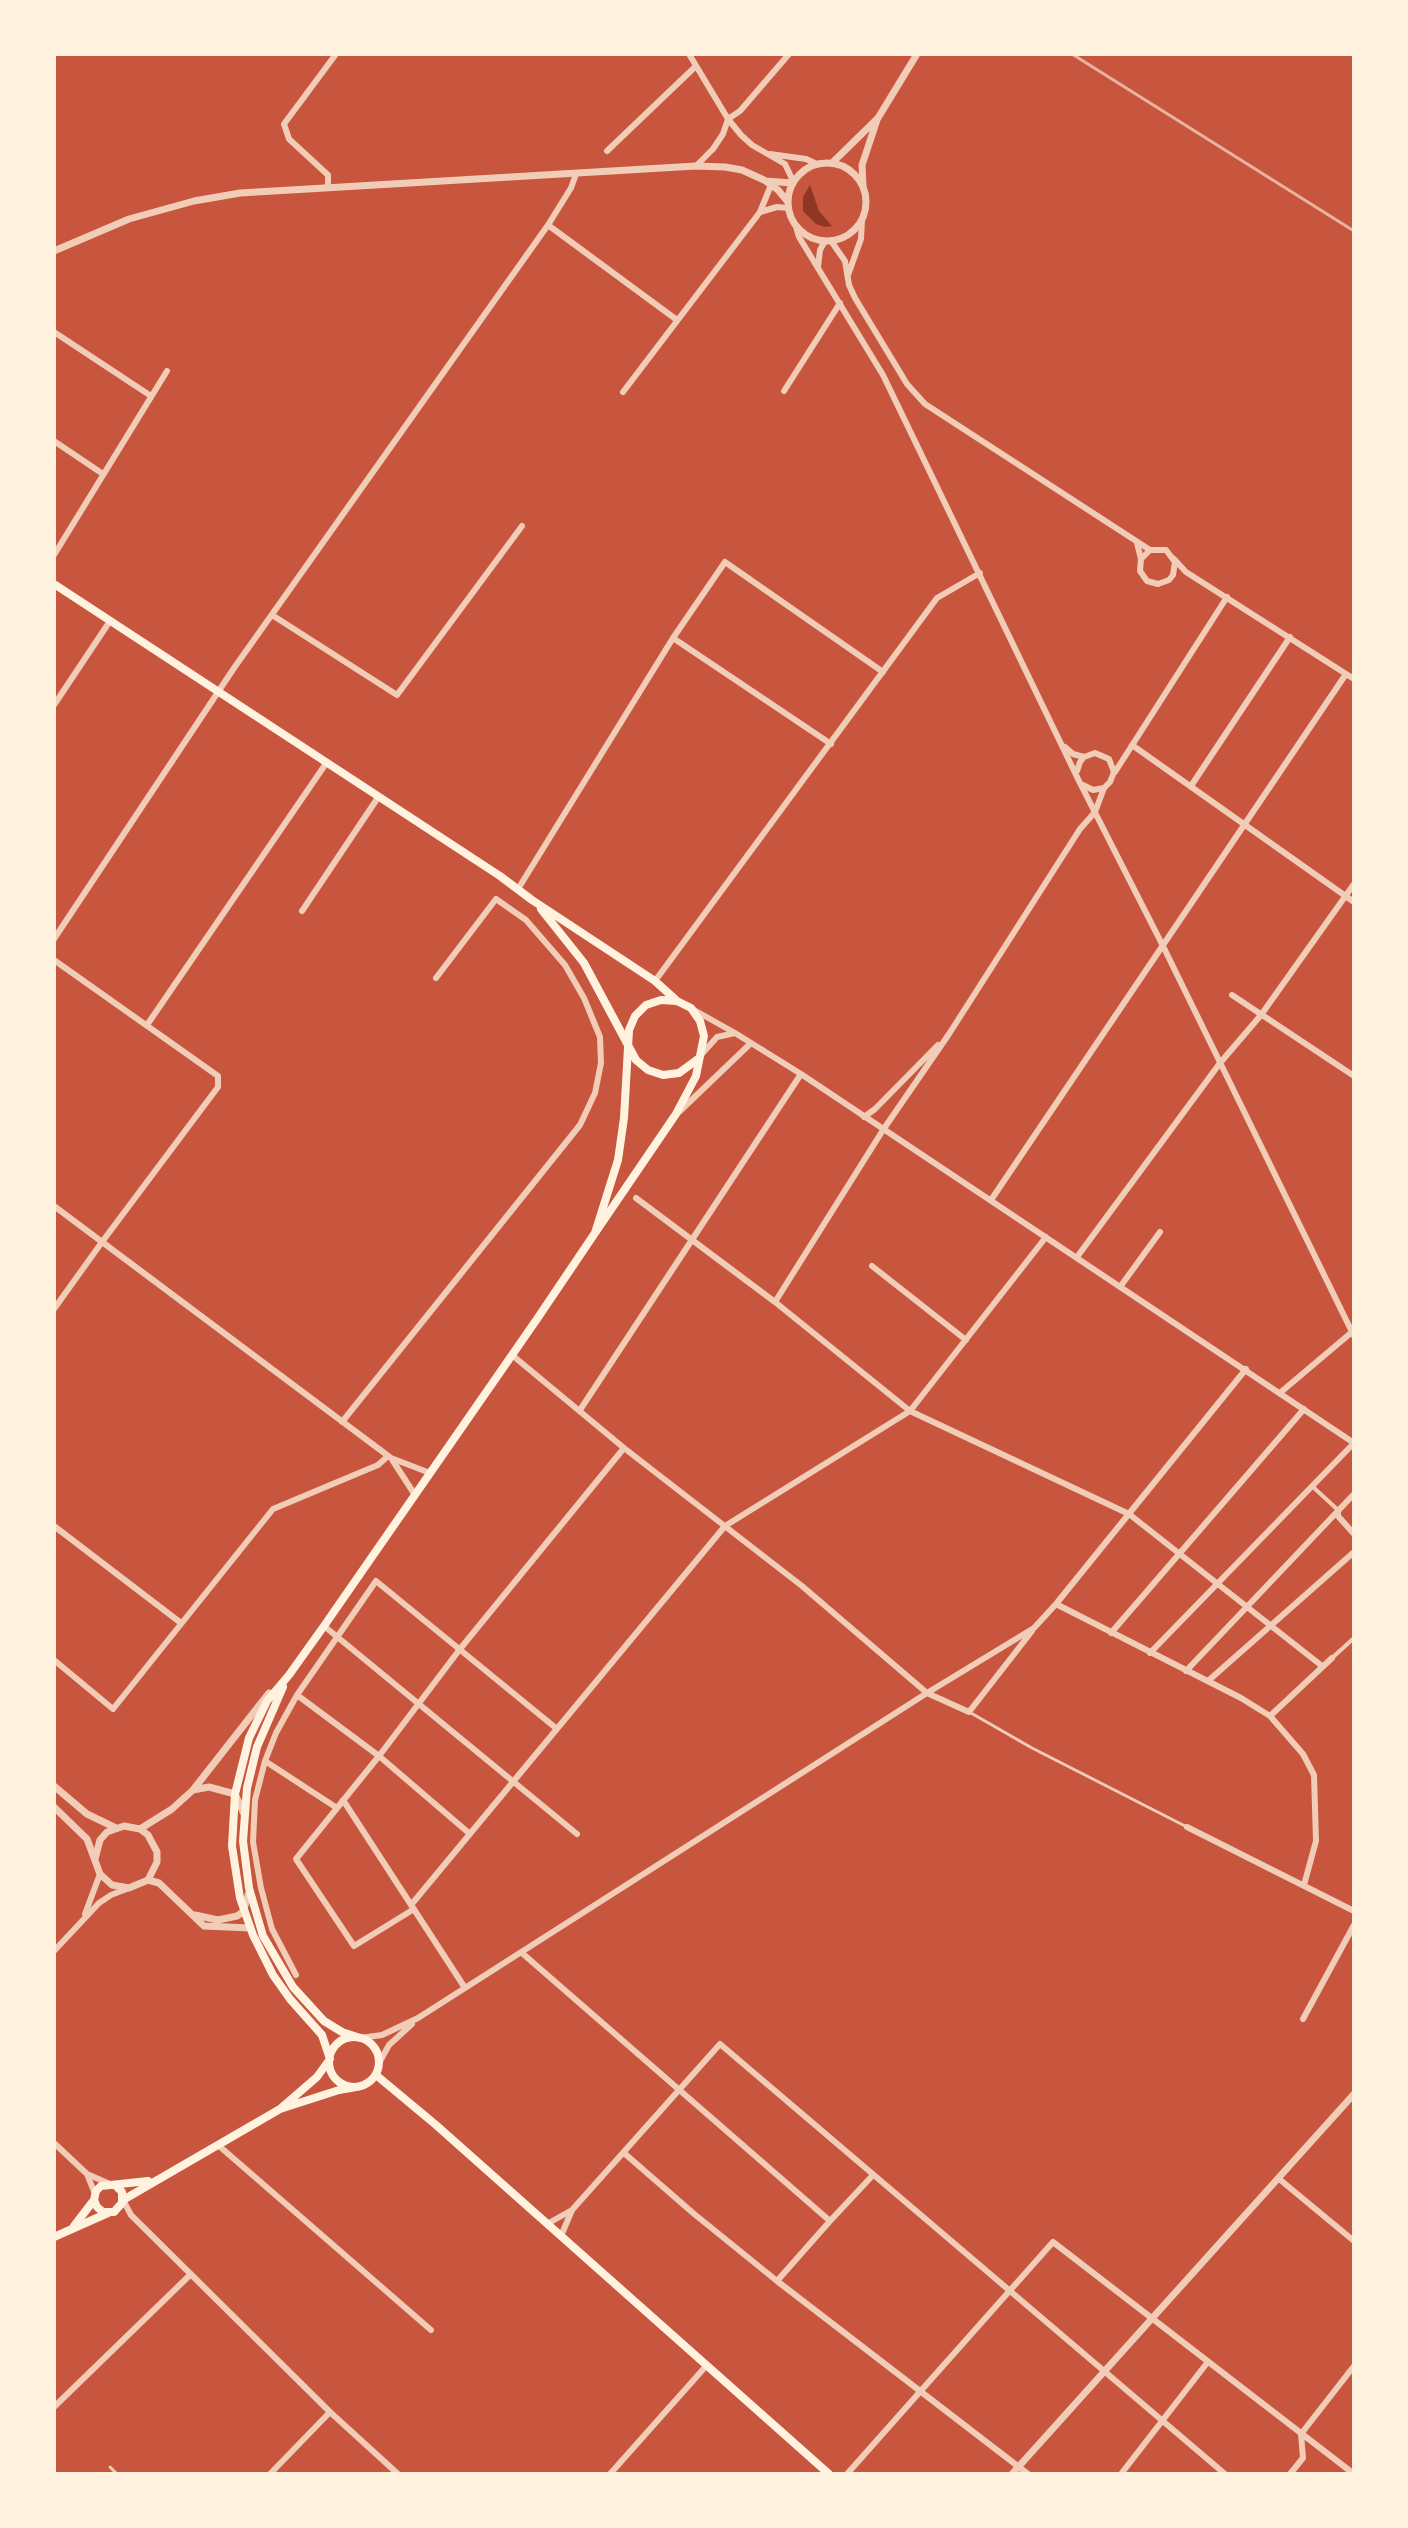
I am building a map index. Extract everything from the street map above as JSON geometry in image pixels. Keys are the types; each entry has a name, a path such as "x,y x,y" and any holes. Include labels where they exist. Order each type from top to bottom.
{"main road":[{"path":"54,584 655,981 677,1001 691,1008 700,1021 704,1036 696,1076 674,1117 324,1626 267,1701 249,1738 235,1794 232,1846 243,1912 284,1991 322,2035 330,2069 336,2079 356,2087"},
{"path":"532,900 584,963 636,1060 648,1070 663,1075 679,1073 700,1057"},
{"path":"595,1233 618,1160 624,1118 629,1030 635,1016 646,1005 661,1000 677,1001"},
{"path":"280,2109 369,2082 376,2075 379,2063 374,2047 324,2021 293,1987 263,1936 249,1888 243,1841 247,1788 257,1747 289,1675"},
{"path":"54,2237 112,2212 123,2200 280,2109 317,2077 339,2042 360,2038"},
{"path":"376,2075 829,2474"},
{"path":"71,2229 101,2186 140,2184 160,2178"},
{"path":"112,2185 122,2192 123,2200"},
{"path":"94,2197 100,2210 112,2212"}],"street":[{"path":"328,188 328,175 321,165 289,139 284,124 336,54"},
{"path":"689,54 728,119 747,141 785,164 793,182"},
{"path":"696,166 713,149 728,119 740,111 789,54"},
{"path":"848,275 861,239 866,205 862,165 878,118 917,54"},
{"path":"607,151 696,66"},
{"path":"832,163 878,118"},
{"path":"767,154 806,159 817,164"},
{"path":"788,205 793,182 799,174 817,164 832,163 847,168 863,185"},
{"path":"54,251 129,219 194,201 240,193 696,166 734,168 767,183 788,205 799,237 883,375 1353,1334 1281,1392"},
{"path":"54,939 219,691 548,225 576,174"},
{"path":"767,183 793,182"},
{"path":"623,392 760,212 767,183"},
{"path":"760,212 788,205"},
{"path":"796,227 811,238 828,241 850,234 862,220"},
{"path":"548,225 677,320"},
{"path":"818,267 820,250 828,241"},
{"path":"828,241 845,261 849,285 860,307 907,384 925,404 1137,543 1150,550 1166,550 1186,572 1354,679"},
{"path":"784,391 840,303"},
{"path":"54,332 151,396"},
{"path":"54,555 167,371"},
{"path":"54,441 103,474"},
{"path":"272,615 397,695 522,526"},
{"path":"1137,543 1140,571 1147,581 1158,584 1169,580 1175,570 1174,559"},
{"path":"1141,559 1150,550"},
{"path":"518,889 673,638 725,562 883,672"},
{"path":"1175,570 1186,572"},
{"path":"655,981 937,598 980,573"},
{"path":"775,1302 883,1130 949,1034 1080,829 1095,812 1104,788 1227,597"},
{"path":"54,705 110,621"},
{"path":"1191,786 1290,637"},
{"path":"673,638 831,744"},
{"path":"991,1200 1346,674"},
{"path":"1063,744 1073,754 1084,757"},
{"path":"1132,745 1354,902"},
{"path":"1104,788 1089,789 1079,779 1078,765 1084,757 1095,753 1105,756 1127,753"},
{"path":"1105,756 1112,765 1113,775"},
{"path":"147,1025 327,762"},
{"path":"302,911 379,796"},
{"path":"1077,1257 1220,1063 1261,1015 1354,884"},
{"path":"342,1422 580,1125 595,1093 601,1063 600,1037 584,998 565,965 526,920 496,899 436,978"},
{"path":"54,960 218,1076 218,1087 54,1309"},
{"path":"1232,995 1354,1076"},
{"path":"691,1008 801,1074 1354,1443 1150,1653"},
{"path":"700,1057 717,1037 735,1033"},
{"path":"864,1117 949,1034"},
{"path":"674,1117 751,1043"},
{"path":"580,1410 801,1074"},
{"path":"636,1198 693,1238 910,1411 1129,1514 1322,1666"},
{"path":"54,1206 389,1457 430,1473"},
{"path":"1120,1287 1160,1232"},
{"path":"624,1448 460,1649 296,1859 354,1946 413,1907 725,1526 910,1411 1046,1237"},
{"path":"872,1266 966,1340"},
{"path":"512,1355 624,1448 802,1586 927,1693 969,1712 1246,1369"},
{"path":"1111,1633 1304,1409"},
{"path":"389,1457 415,1495"},
{"path":"54,1660 113,1709 273,1509 378,1465 389,1457"},
{"path":"1312,1485 1338,1510 1338,1516 1354,1534"},
{"path":"1186,1671 1354,1494"},
{"path":"54,1526 181,1623"},
{"path":"1208,1681 1354,1552"},
{"path":"296,1975 272,1929 261,1888 253,1842 255,1800 276,1733 297,1695 376,1581 557,1729"},
{"path":"1056,1604 1270,1716 1303,1754 1314,1775 1316,1841 1304,1885"},
{"path":"324,1626 577,1834"},
{"path":"360,2038 382,2035 418,2018 1034,1628"},
{"path":"1270,1716 1354,1638"},
{"path":"140,1829 172,1809 193,1790 257,1706 289,1675"},
{"path":"297,1695 379,1756 470,1834"},
{"path":"265,1761 337,1808"},
{"path":"54,1786 87,1814 116,1828"},
{"path":"193,1790 209,1787 235,1794 244,1814"},
{"path":"343,1800 465,1988"},
{"path":"54,1807 85,1836 100,1874 112,1885 129,1888"},
{"path":"1187,1827 1354,1911"},
{"path":"95,1859 100,1840 116,1828 140,1829 148,1835 157,1852 157,1862 148,1880"},
{"path":"84,1917 100,1874"},
{"path":"54,1951 84,1917 111,1895 148,1880 159,1883 204,1926 250,1928"},
{"path":"193,1915 218,1920 237,1916 243,1912 249,1888"},
{"path":"1303,2019 1354,1925"},
{"path":"522,1953 830,2221"},
{"path":"379,2063 389,2045 418,2018"},
{"path":"547,2224 572,2210 720,2044 1225,2474"},
{"path":"1012,2474 1354,2094"},
{"path":"54,2143 87,2174 112,2185"},
{"path":"218,2145 431,2330"},
{"path":"624,2153 777,2281 1028,2474"},
{"path":"87,2174 94,2197"},
{"path":"777,2281 873,2175"},
{"path":"1278,2178 1354,2241"},
{"path":"123,2200 131,2215 330,2412 398,2474"},
{"path":"561,2236 572,2210"},
{"path":"112,2212 131,2215"},
{"path":"847,2474 1053,2242 1354,2474"},
{"path":"54,2407 191,2274"},
{"path":"1121,2474 1207,2363"},
{"path":"610,2474 707,2365"},
{"path":"1290,2474 1303,2458 1301,2434 1354,2366"},
{"path":"270,2474 330,2412"}],"lane":[{"path":"969,1712 1032,1748 1187,1827"},
{"path":"110,2467 117,2474"}],"shaded area":[{"path":"810,185 819,211 832,226 816,224 803,211 803,197"}],"railway":[{"path":"1072,54 1354,231"}]}
